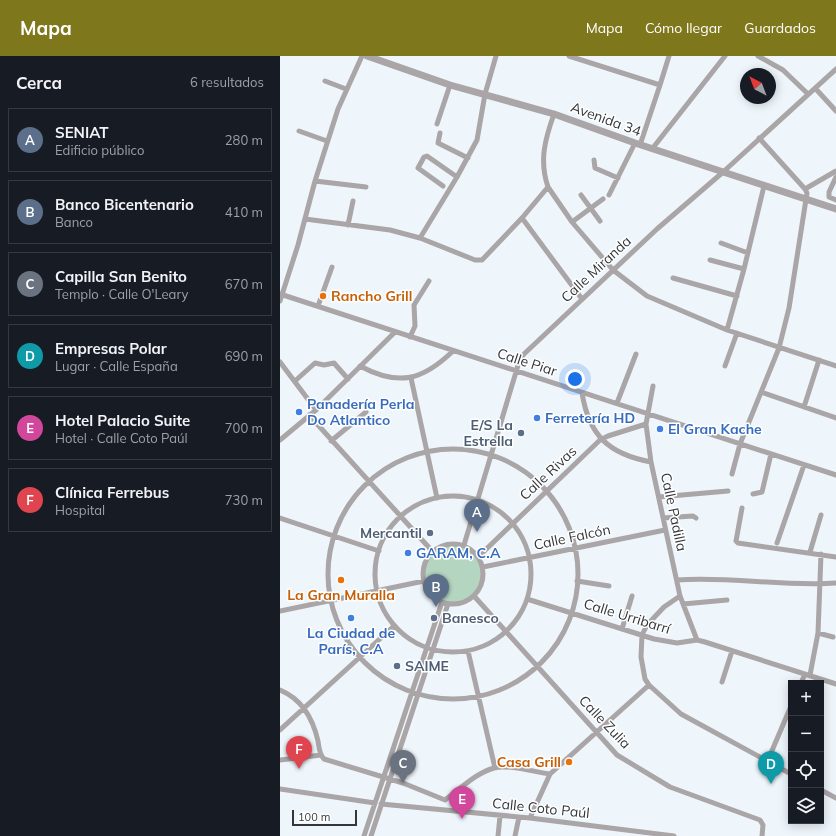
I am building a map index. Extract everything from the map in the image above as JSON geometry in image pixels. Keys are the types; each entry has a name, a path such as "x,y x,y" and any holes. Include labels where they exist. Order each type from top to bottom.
{"street":[{"path":"280,301 327,141 346,89 362,56"},
{"name":"Avenida 34","path":"367,56 450,85 554,114 637,144 836,209"},
{"path":"420,238 457,177 477,140 485,94 496,56"},
{"path":"569,56 583,58 660,84"},
{"path":"609,195 637,144 669,56"},
{"path":"652,149 725,56"},
{"path":"758,56 783,70 808,94"},
{"name":"Calle Miranda","path":"464,545 517,371 524,354 613,270 836,69"},
{"path":"325,81 346,89"},
{"path":"436,124 450,85"},
{"path":"815,88 836,110"},
{"path":"554,114 545,137 545,175 548,187 572,222 613,270 647,296 727,330 836,366"},
{"path":"299,131 327,141"},
{"path":"440,133 438,143 468,158"},
{"path":"732,474 740,444 779,348 789,308 806,199 805,189 759,138"},
{"path":"443,186 419,169 418,167 424,157 427,156 457,177"},
{"path":"594,160 595,168 618,178"},
{"path":"805,189 836,171"},
{"path":"836,177 829,192 829,197 836,200"},
{"path":"314,181 366,187"},
{"path":"727,330 744,269 764,186"},
{"path":"305,219 390,230 420,238 479,261 522,218 548,187"},
{"path":"581,195 600,221"},
{"path":"572,222 603,199"},
{"path":"348,225 353,202"},
{"path":"522,218 582,299"},
{"path":"722,243 748,253"},
{"path":"710,260 744,269"},
{"path":"318,306 332,267"},
{"path":"674,278 736,296"},
{"path":"410,337 414,326 414,305 429,281"},
{"name":"Calle Piar","path":"281,294 836,475"},
{"path":"280,440 316,410 395,332"},
{"path":"725,366 737,333"},
{"path":"360,366 380,375 395,378 410,378 438,366 454,351"},
{"path":"618,403 636,354"},
{"path":"804,407 819,360"},
{"path":"280,362 316,410"},
{"path":"295,381 315,363 324,365 334,363 348,379"},
{"path":"410,378 437,498"},
{"name":"Calle Padilla","path":"653,386 646,424 651,462 680,596 697,640"},
{"path":"761,392 836,418"},
{"path":"582,393 589,419 600,440 621,453 651,462"},
{"path":"331,441 366,412"},
{"path":"309,415 368,482 433,552"},
{"name":"Calle Rivas","path":"478,557 600,440 646,424"},
{"path":"459,450 491,455 521,469 546,491 564,518 575,548 577,581 571,612 558,641 537,666 509,685 479,696 447,699 417,694 380,676 359,657 343,635 330,600 328,569 334,536 346,510 368,482 401,461 427,452 459,450"},
{"path":"753,494 762,492 771,454"},
{"path":"777,543 804,465"},
{"path":"658,497 728,491"},
{"path":"462,497 477,500 493,507 512,523 523,539 530,558 531,579 527,599 518,617 506,632 488,644 468,651 450,652 433,650 407,638 394,626 383,609 376,590 375,570 379,551 387,532 400,517 417,506 437,498 462,497"},
{"path":"742,508 736,541 738,543 810,552 836,557"},
{"path":"810,552 821,515"},
{"path":"663,518 693,516 696,518"},
{"path":"280,518 379,551"},
{"name":"Calle Falcón","path":"483,567 665,530"},
{"path":"446,544 464,545 478,557 483,567 482,582 474,596 459,603 445,603 430,594 424,581 424,565 433,552 446,544"},
{"path":"803,680 807,675 818,633 822,554"},
{"path":"676,580 733,579 821,584 836,583"},
{"path":"280,611 424,581"},
{"path":"577,581 609,586"},
{"name":"Calle Zulia","path":"474,596 617,755 670,787 760,820 763,825 762,836"},
{"path":"622,629 632,596"},
{"path":"680,596 664,607 647,625 642,635 641,657 645,679 649,686 680,714 768,760 788,772"},
{"name":"Calle Urribarrí","path":"527,599 642,635 677,643 697,640 836,684"},
{"path":"683,604 727,600"},
{"path":"364,836 426,648 445,603"},
{"path":"371,836 417,694 433,650 445,603"},
{"path":"280,730 394,626"},
{"path":"818,633 833,637"},
{"path":"468,651 495,768"},
{"path":"722,682 732,651"},
{"path":"530,818 550,774 649,686"},
{"path":"280,690 291,696 304,708 314,727 321,755 329,761 390,778 445,800"},
{"path":"768,760 788,713"},
{"path":"280,760 321,755"},
{"path":"445,800 477,777 495,768 514,768 550,774"},
{"path":"280,789 374,803"},
{"path":"824,792 836,798"},
{"path":"445,800 448,811"},
{"name":"Calle Coto Paúl","path":"381,804 530,818 674,836"},
{"path":"499,835 500,816"},
{"path":"515,836 519,817"}],"green space":[{"path":"447,544 459,544 470,549 478,557 483,568 481,586 470,599 459,604 447,604 436,599 428,591 423,580 423,568 428,557 436,549"}],"place":[{"name":"Rancho Grill","path":"323,296"},
{"name":"Panadería Perla Do Atlantico","path":"299,412"},
{"name":"Ferretería HD","path":"537,418"},
{"name":"El Gran Kache","path":"660,429"},
{"name":"E/S La Estrella","path":"521,433"},
{"name":"SENIAT","path":"477,532"},
{"name":"Mercantil","path":"430,533"},
{"name":"GARAM, C.A","path":"408,553"},
{"name":"La Gran Muralla","path":"341,580"},
{"name":"Banco Bicentenario","path":"436,607"},
{"name":"La Ciudad de París, C.A","path":"351,618"},
{"name":"Banesco","path":"434,618"},
{"name":"SAIME","path":"397,666"},
{"name":"Casa Grill","path":"569,762"},
{"name":"Clínica Ferrebus","path":"299,769"},
{"name":"Capilla San Benito","path":"403,783"},
{"name":"Empresas Polar","path":"771,784"},
{"name":"Hotel Palacio Suite","path":"462,819"}]}
